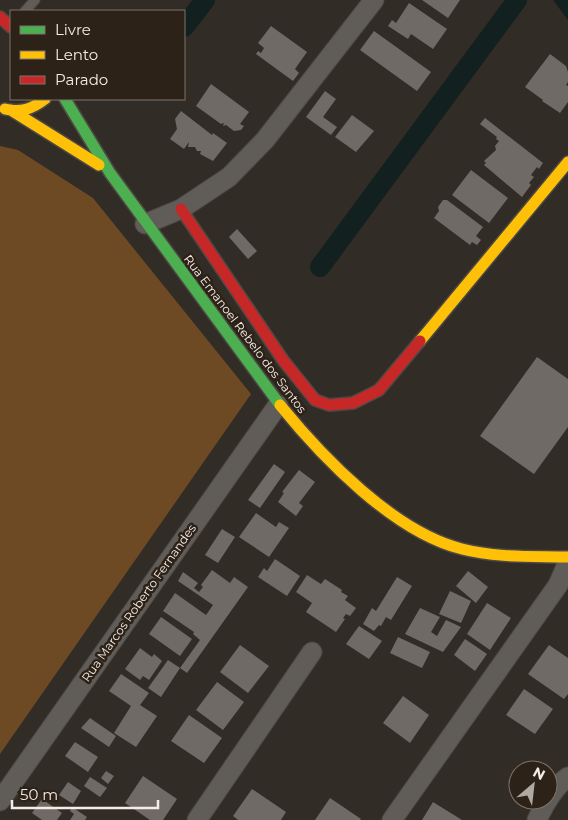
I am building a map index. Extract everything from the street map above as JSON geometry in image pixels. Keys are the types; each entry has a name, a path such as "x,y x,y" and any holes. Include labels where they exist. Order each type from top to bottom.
{"main road":[{"path":"0,17 10,26"},
{"path":"3,108 24,111 36,107 44,100"},
{"name":"Rua Emanoel Rebelo dos Santos","path":"66,100 110,173 278,405 345,477 399,518 430,537 461,549 494,555 568,557"},
{"name":"Rua Emanoel Rebelo dos Santos","path":"3,108 61,140 110,173"},
{"path":"181,209 282,360 315,400 329,405 353,403 379,390 568,162"}],"street":[{"path":"146,224 181,209 229,178 265,140 374,0"},
{"name":"Rua Marcos Roberto Fernandes","path":"0,801 278,405"},
{"path":"392,820 558,584 568,562"},
{"path":"198,820 312,652"},
{"path":"537,820 548,801 568,777"}],"lane":[{"path":"26,10 35,0"}],"shaded area":[{"path":"553,0 568,0 568,20"},
{"path":"0,146 18,150 93,198 251,394 0,754"}],"building":[{"path":"422,0 460,0 448,18"},
{"path":"409,3 447,29 433,49 411,34 408,39 388,26 392,20 396,23"},
{"path":"271,26 307,52 295,69 299,73 293,81 256,54 258,51 261,53 264,48 258,43"},
{"path":"374,31 431,72 417,91 360,50"},
{"path":"550,54 566,66 568,72 568,82 566,85 568,86 568,102 560,113 525,87"},
{"path":"211,84 249,112 240,124 244,126 241,130 234,131 226,125 223,126 224,123 221,124 196,106"},
{"path":"325,91 336,99 323,117 337,127 331,135 306,117"},
{"path":"181,111 212,135 213,133 227,143 213,161 200,154 201,151 197,151 195,147 188,147 189,142 184,149 170,139 177,129 175,119"},
{"path":"352,115 374,131 356,152 335,137"},
{"path":"485,118 543,163 531,175 534,177 529,183 531,185 522,197 484,165 486,163 484,161 496,150 495,146 499,141 496,139 497,137 480,124"},
{"path":"471,170 508,198 489,223 452,195"},
{"path":"443,200 447,200 483,227 476,236 481,240 477,245 472,242 470,245 434,218"},
{"path":"237,229 257,251 248,259 229,237"},
{"path":"537,357 568,379 568,427 534,474 480,436"},
{"path":"274,464 285,472 260,508 248,500"},
{"path":"299,470 315,482 299,503 303,506 296,516 278,502 284,493 282,492"},
{"path":"256,513 276,527 279,522 289,528 269,557 239,537"},
{"path":"222,529 235,537 218,563 205,555"},
{"path":"275,559 300,576 287,596 258,577 264,568 267,571"},
{"path":"212,570 230,583 234,577 248,587 187,673 180,668 200,640 193,634 194,632 163,611 175,593 206,615 213,605 178,581 183,572 198,583 194,588 199,592 203,587 201,585"},
{"path":"468,571 488,587 476,603 456,586"},
{"path":"307,575 321,584 325,579 342,590 341,592 348,596 345,600 356,608 350,616 346,614 343,618 345,619 336,632 306,612 312,603 296,592"},
{"path":"397,577 412,586 391,620 386,617 381,626 379,625 374,631 363,624 372,608 376,611"},
{"path":"450,591 471,601 461,623 439,614"},
{"path":"487,603 511,618 490,650 467,634"},
{"path":"420,608 440,617 431,632 437,636 446,620 461,627 443,652 405,634"},
{"path":"161,617 192,639 180,656 149,634"},
{"path":"359,626 382,641 369,659 346,644"},
{"path":"398,637 430,652 422,668 390,653"},
{"path":"465,639 487,654 475,671 454,655"},
{"path":"240,645 269,666 248,693 220,672"},
{"path":"549,645 568,658 568,694 564,699 528,674"},
{"path":"140,648 152,657 154,654 162,661 149,680 143,676 140,680 125,669"},
{"path":"168,660 180,668 161,697 148,688"},
{"path":"121,674 149,693 140,705 157,716 136,747 114,733 131,706 109,691"},
{"path":"217,682 244,702 223,730 196,710"},
{"path":"524,689 553,709 535,734 506,715"},
{"path":"403,696 429,715 410,743 383,723"},
{"path":"189,715 222,738 204,763 171,741"},
{"path":"90,718 116,736 109,747 81,728"},
{"path":"75,742 98,757 88,772 65,756"},
{"path":"106,771 114,776 108,784 101,778"},
{"path":"143,776 177,799 163,820 150,820 125,803"},
{"path":"90,777 107,788 100,797 84,786"},
{"path":"68,782 81,791 73,804 59,795"},
{"path":"252,789 286,812 281,820 238,820 233,816"},
{"path":"330,798 361,819 315,820"},
{"path":"42,799 62,813 57,820 42,820 32,813"},
{"path":"433,802 462,820 422,820"},
{"path":"72,807 87,817 85,820 70,820 74,814 70,811"}],"waterway":[{"path":"185,26 205,0"},
{"path":"320,267 517,0"}],"traffic: fast":[{"path":"66,100 110,173 280,405"}],"traffic: slow":[{"path":"5,109 16,111 26,109 44,100"},
{"path":"11,110 99,165"},
{"path":"420,341 568,162"},
{"path":"280,405 297,426 339,469 386,510 411,527 436,540 475,552 515,556 568,557"}],"traffic: jam":[{"path":"0,17 10,26"},
{"path":"181,209 283,360 315,400 329,405 353,403 379,390 420,341"}]}
